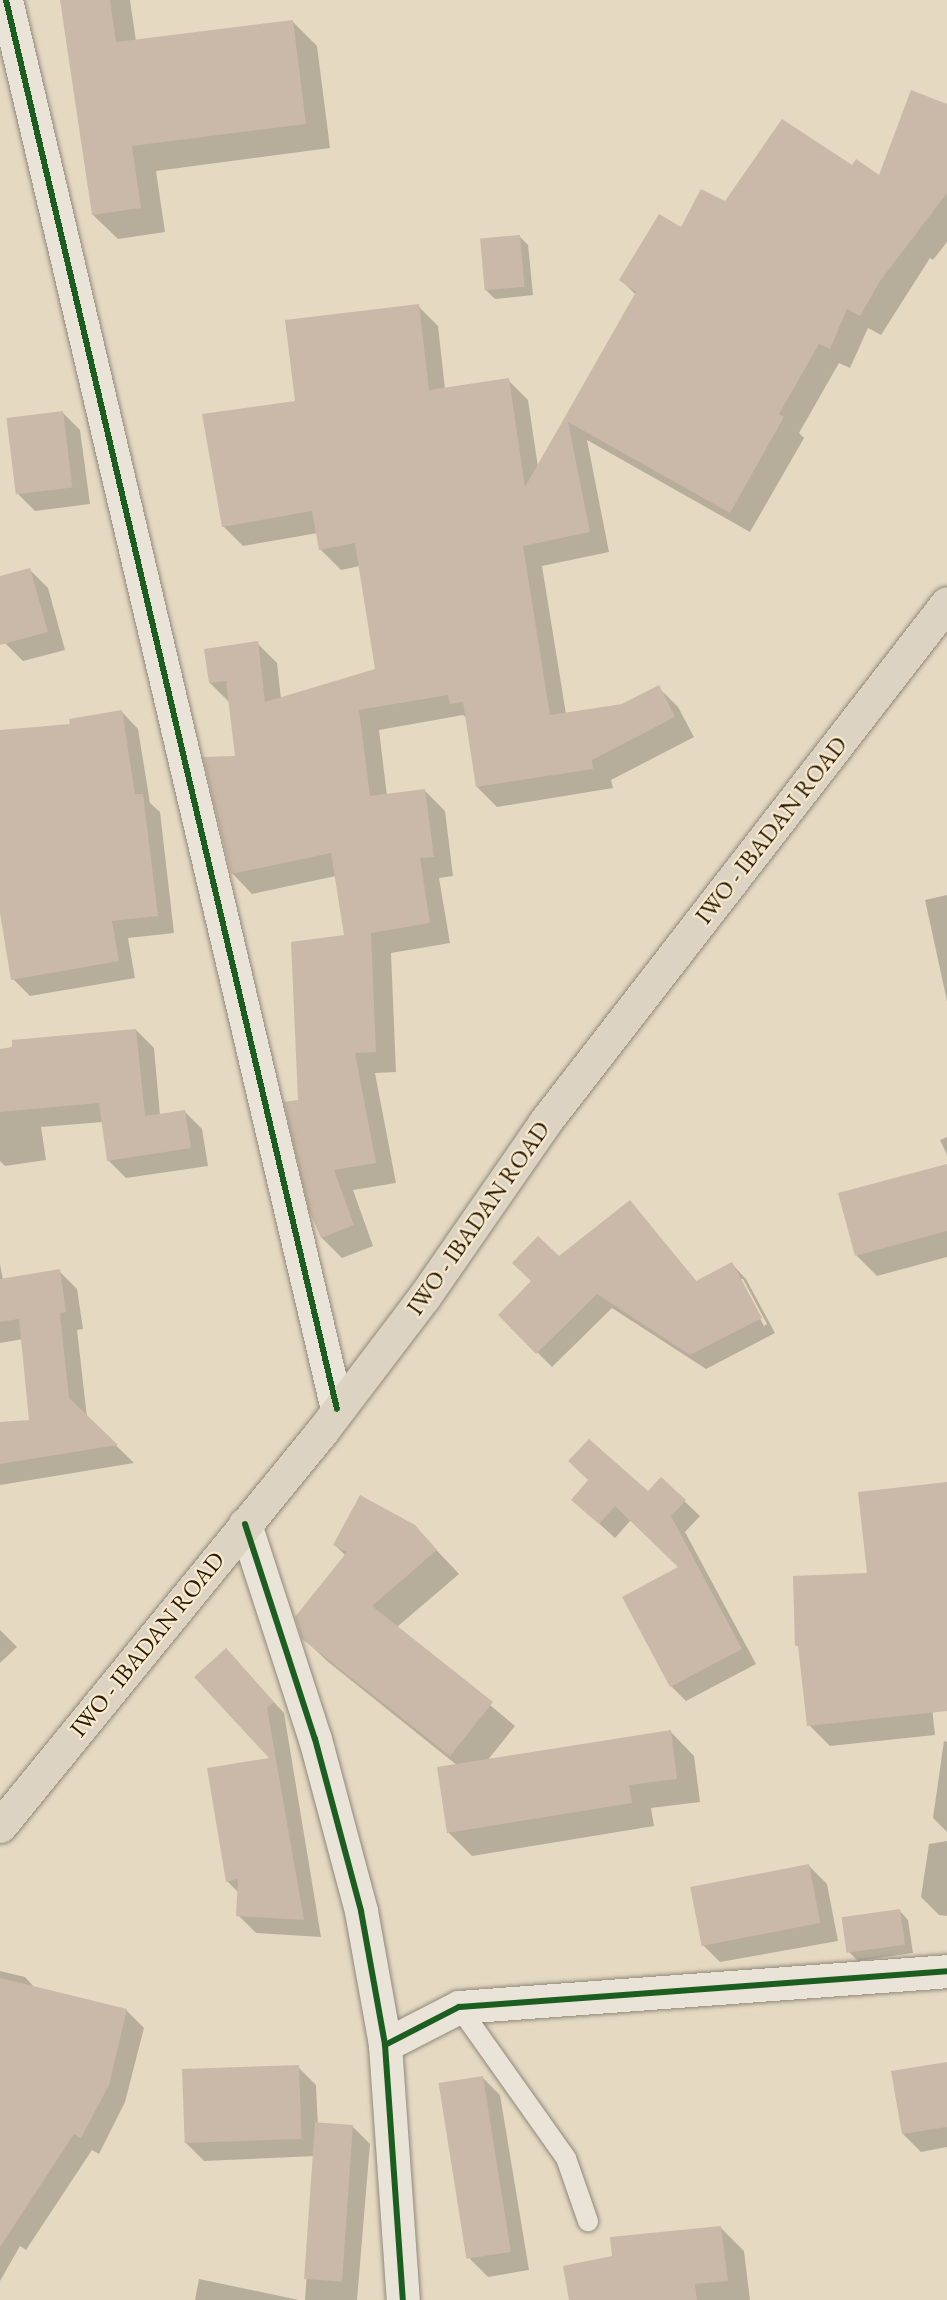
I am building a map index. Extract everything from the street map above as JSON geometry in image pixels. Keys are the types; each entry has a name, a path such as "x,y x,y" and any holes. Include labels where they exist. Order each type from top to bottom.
{"main road":[{"name":"IWO - IBADAN ROAD","path":"0,1826 245,1524 424,1297 545,1122 947,603"}],"street":[{"path":"6,0 337,1408"},
{"path":"245,1524 315,1739 361,1911 385,2044 403,2300"},
{"path":"385,2044 459,2007 947,1971"}],"lane":[{"path":"459,2007 566,2158 588,2221"}],"building":[{"path":"60,0 110,0 116,42 293,20 306,124 132,146 141,208 92,215"},
{"path":"911,90 947,104 947,193 880,281 860,316 847,309 830,349 819,344 779,414 784,417 730,513 568,422 590,532 523,546 550,715 622,704 659,685 675,717 592,760 593,769 476,787 463,702 450,704 448,695 359,710 370,796 425,789 434,857 420,858 430,923 371,933 376,1052 355,1053 376,1163 334,1170 354,1225 321,1238 309,1210 284,1102 298,1100 291,942 344,935 331,853 231,874 203,757 235,756 226,681 209,683 204,649 258,641 265,702 375,669 355,543 319,550 312,511 222,527 202,414 295,401 285,320 419,304 429,390 509,378 525,487 636,292 619,280 659,214 681,227 701,189 725,201 782,119 852,165 856,159 879,175"},
{"path":"520,235 525,287 485,290 480,238"},
{"path":"63,411 72,487 16,494 6,418"},
{"path":"30,568 48,632 0,645 0,576"},
{"path":"122,710 135,794 143,794 158,916 112,921 119,961 11,980 0,913 0,730 70,724 69,719"},
{"path":"136,1029 145,1116 185,1110 191,1148 107,1161 99,1103 0,1112 0,1049 12,1047 12,1040"},
{"path":"947,1164 947,1231 855,1256 838,1193"},
{"path":"630,1200 696,1281 732,1262 762,1318 690,1355 597,1294 536,1354 498,1315 531,1281 512,1263 538,1236 559,1256"},
{"path":"60,1269 66,1312 60,1313 69,1398 118,1445 0,1464 0,1422 29,1420 19,1319 0,1322 0,1279"},
{"path":"589,1439 648,1491 661,1477 686,1500 671,1516 742,1649 670,1687 622,1597 678,1567 615,1506 599,1524 571,1500 588,1480 568,1461"},
{"path":"947,1482 947,1711 807,1726 798,1646 795,1646 793,1576 867,1573 858,1492"},
{"path":"360,1495 415,1525 437,1550 372,1606 493,1702 450,1756 302,1639 295,1617 347,1552 333,1545"},
{"path":"226,1648 274,1702 267,1708 304,1920 236,1916 238,1879 226,1882 207,1768 269,1758 194,1677"},
{"path":"671,1730 677,1779 629,1785 632,1803 447,1833 437,1767"},
{"path":"809,1864 820,1923 702,1946 690,1887"},
{"path":"900,1909 905,1945 847,1953 842,1917"},
{"path":"0,1978 127,2009 109,2085 81,2138 74,2134 0,2247"},
{"path":"947,2062 947,2127 902,2134 891,2071"},
{"path":"299,2065 302,2139 185,2143 182,2069"},
{"path":"483,2076 511,2252 466,2259 439,2083"},
{"path":"315,2122 353,2125 342,2282 304,2279"},
{"path":"721,2226 728,2281 695,2284 697,2300 569,2300 563,2266 612,2256 610,2237"}],"cycle path":[{"path":"6,0 337,1409"},
{"path":"245,1524 315,1739 361,1911 385,2045 403,2300"},
{"path":"385,2045 459,2007 947,1971"}]}
